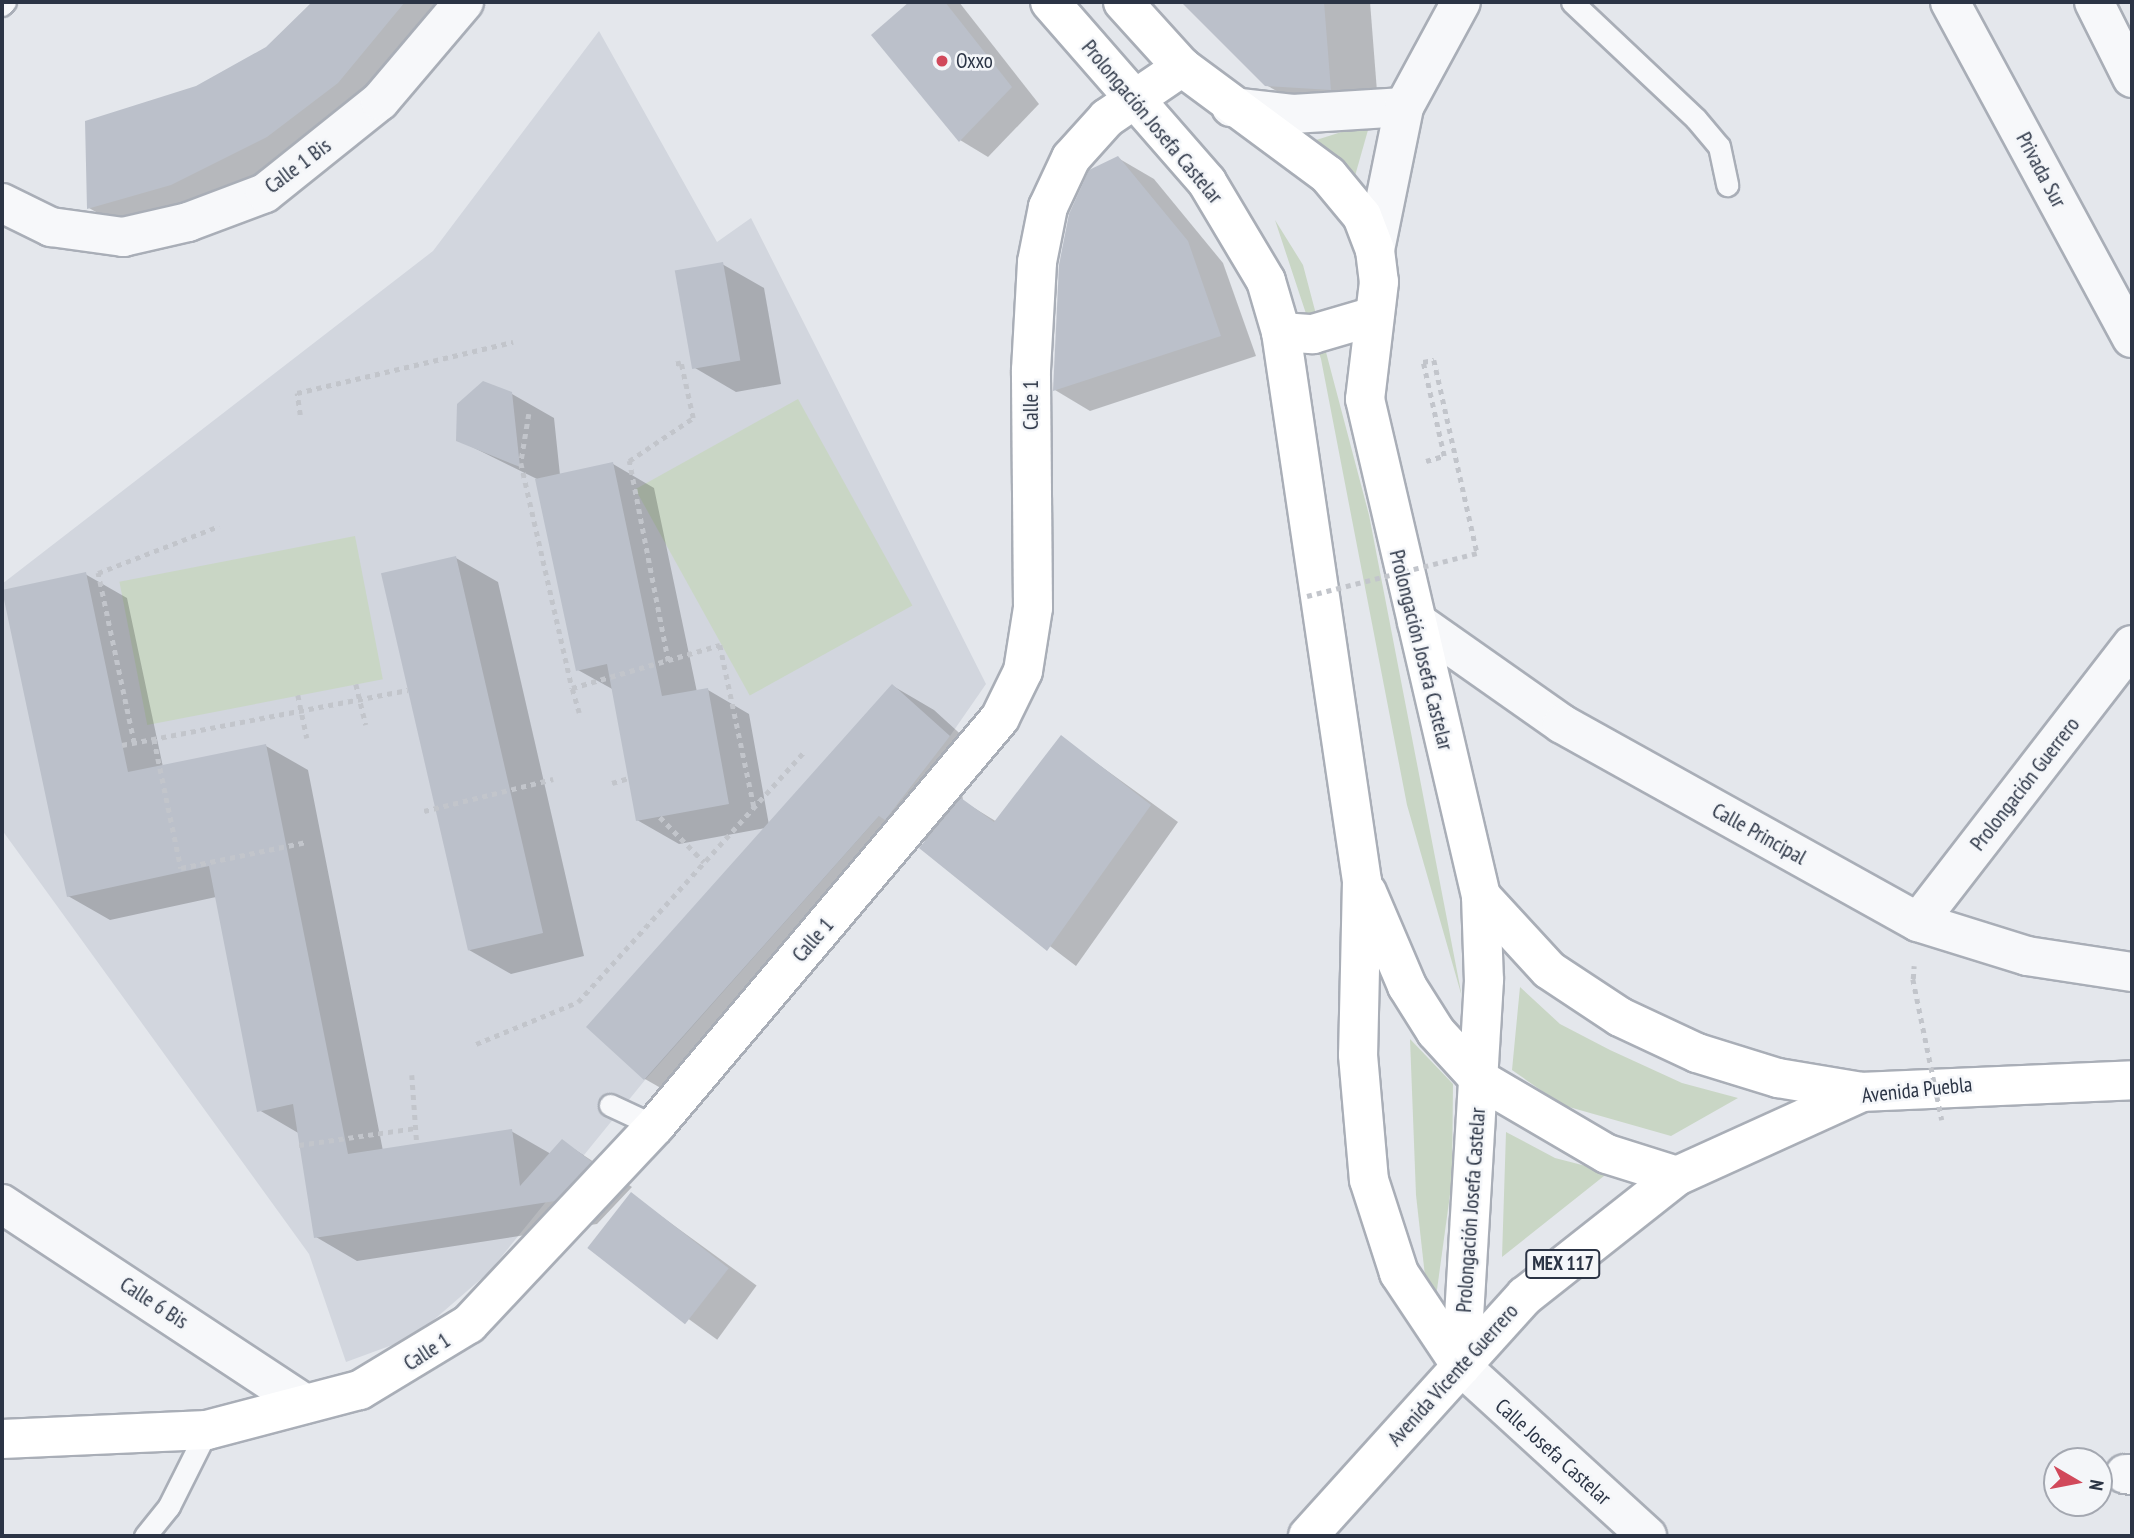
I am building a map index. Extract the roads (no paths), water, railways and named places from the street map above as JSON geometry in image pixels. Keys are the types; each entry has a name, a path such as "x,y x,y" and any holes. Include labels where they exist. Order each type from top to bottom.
{"main road":[{"name":"Prolongación Josefa Castelar","path":"1050,2 1130,98 1207,182 1237,224 1266,281 1281,332 1362,881 1359,1055 1369,1180 1399,1273 1461,1366"},
{"name":"Prolongación Josefa Castelar","path":"1123,2 1182,67 1231,107 1336,183 1362,216 1375,250 1374,316 1365,399 1480,896 1479,1079 1461,1366"},
{"name":"Calle 1","path":"2,1439 207,1430 372,1384 469,1324 655,1126 974,752 1023,671 1033,608 1037,262 1048,207 1071,158 1130,98 1182,67"},
{"path":"1281,332 1313,334 1374,316"},
{"path":"1362,881 1408,986 1436,1032 1479,1079 1607,1154 1677,1176"},
{"path":"1480,896 1549,970 1620,1017 1697,1053 1766,1075 1862,1092"},
{"name":"Avenida Puebla","path":"1677,1176 1862,1092 2132,1080"},
{"name":"Avenida Vicente Guerrero","path":"1307,1536 1525,1296 1677,1176"}],"street":[{"name":"Calle 1 Bis","path":"2,203 51,227 123,237 188,222 265,193 380,101 464,2"},
{"path":"1375,250 1404,107 1461,2"},
{"name":"Privada Sur","path":"1950,2 2132,338"},
{"path":"2094,2 2132,78"},
{"path":"1231,107 1293,114 1404,107"},
{"name":"Calle Principal","path":"1417,622 1562,724 1918,922 2027,956 2132,972"},
{"name":"Prolongación Guerrero","path":"1918,922 2132,645"},
{"name":"Calle 6 Bis","path":"2,1204 305,1404"},
{"name":"Calle Josefa Castelar","path":"1461,1366 1647,1536"}],"lane":[{"path":"1572,2 1704,128 1719,146 1727,186"},
{"path":"610,1105 655,1126"},
{"path":"145,1536 169,1506 207,1430"}],"place":[{"name":"Oxxo","path":"942,61"}]}
